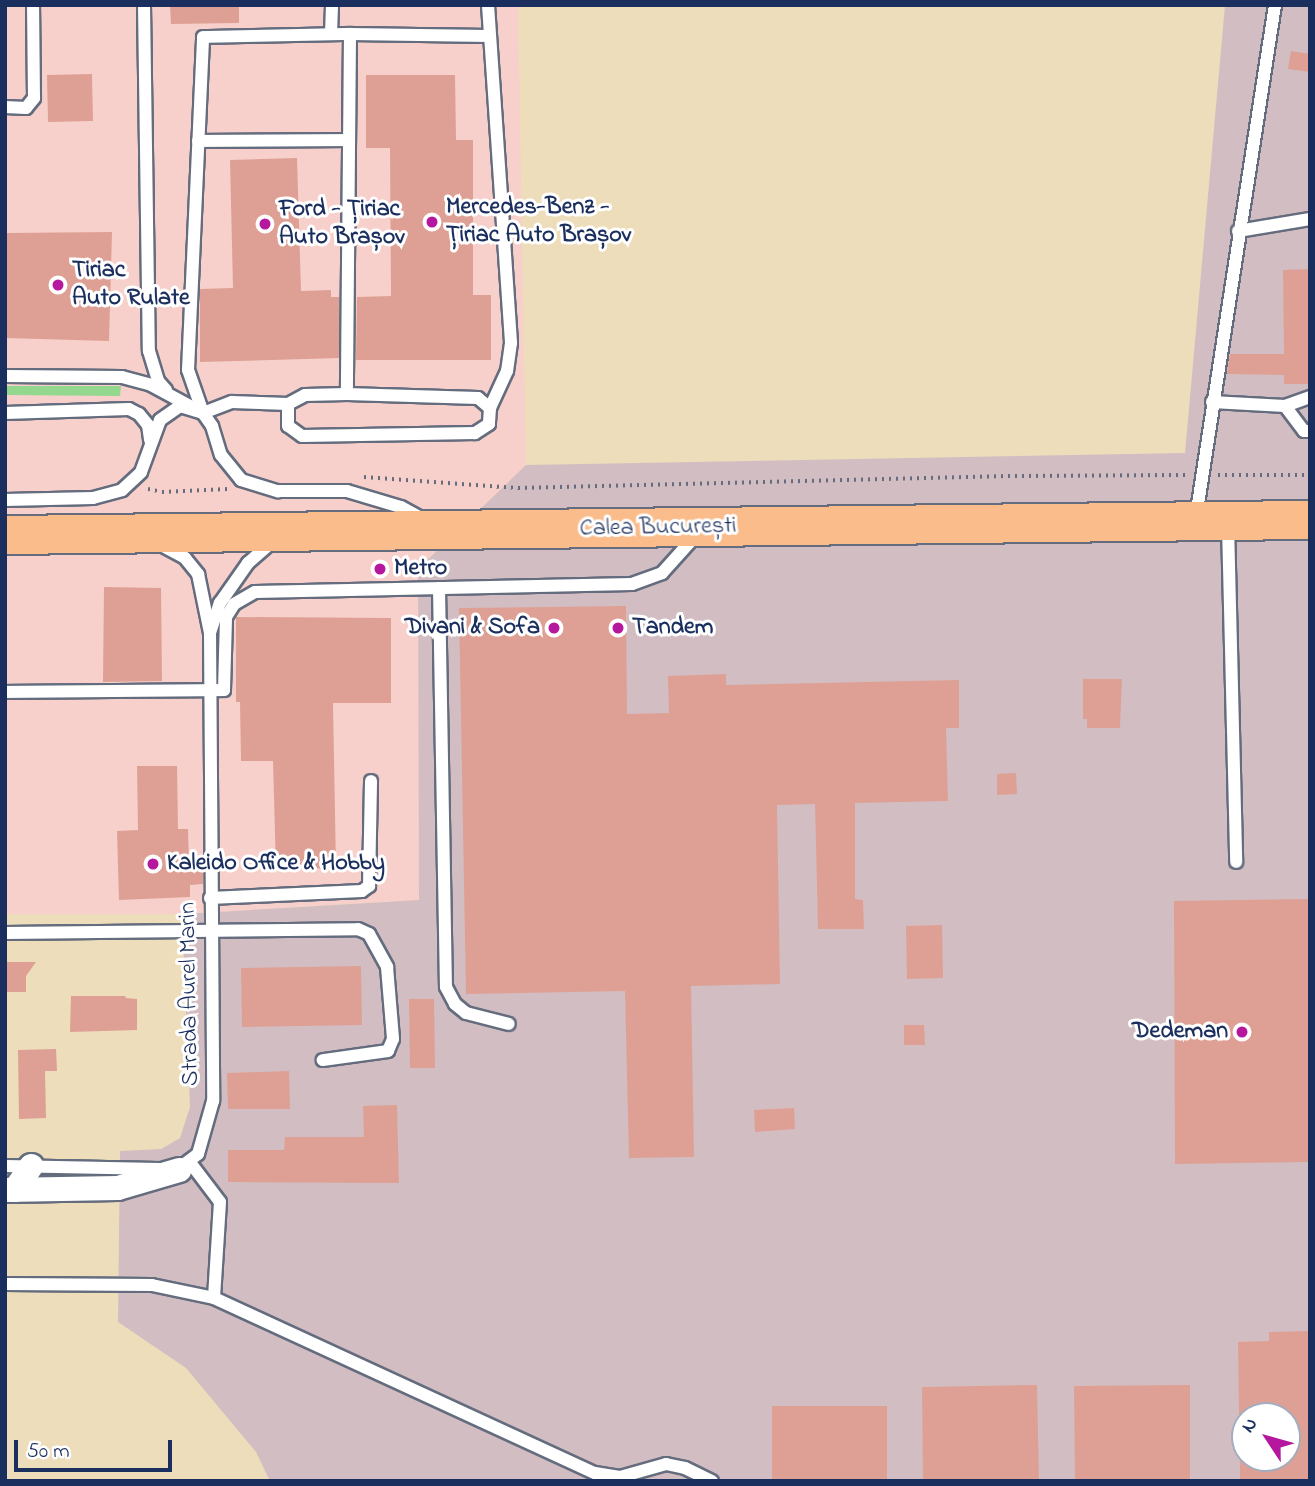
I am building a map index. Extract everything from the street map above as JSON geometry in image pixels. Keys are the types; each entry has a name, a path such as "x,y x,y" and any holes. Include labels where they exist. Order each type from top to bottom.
{"main road":[{"name":"Calea București","path":"5,535 1310,520"}],"street":[{"path":"10,1190 118,1188 184,1165"},
{"path":"10,1190 31,1166"}],"lane":[{"path":"5,107 26,108 34,97 33,5"},
{"path":"144,5 149,351 158,381 169,393"},
{"path":"331,34 332,5"},
{"path":"288,404 288,426 302,436 475,433 489,424 490,408 507,371 510,343 488,5"},
{"path":"1236,862 1211,521 1201,475 1275,5"},
{"path":"442,530 401,507 374,497 346,491 278,491 241,480 221,455 212,426 203,413 188,370 202,37 331,34 489,36"},
{"path":"347,394 350,34"},
{"path":"198,141 349,140"},
{"path":"1238,231 1310,219"},
{"path":"5,376 122,377 169,393 203,413"},
{"path":"5,500 93,498 122,490 141,472 160,420 180,406 203,413 232,402 288,404 305,395 347,394 478,398 490,408"},
{"path":"1212,402 1284,406 1310,397"},
{"path":"1284,406 1304,431 1310,431"},
{"path":"5,413 117,407 128,409 139,414 148,425 151,442"},
{"path":"5,692 224,690 226,617 234,604 255,592 632,584 662,573 701,528"},
{"name":"Strada Aurel Marin","path":"210,633 220,603 248,563 261,548 288,532"},
{"name":"Strada Aurel Marin","path":"127,533 164,546 185,558 198,575 210,633 213,1101 198,1154 184,1165"},
{"path":"439,588 446,987 455,1004 466,1013 509,1024"},
{"path":"210,898 362,891 369,886 371,781"},
{"path":"5,933 211,928 358,929 369,934 387,967 393,1039 388,1051 323,1060"},
{"path":"5,1166 184,1165 219,1202 215,1298"},
{"path":"5,1284 152,1285 215,1298 595,1473 620,1477 666,1464 685,1468 712,1481"}],"path":[{"path":"357,477 531,488 1008,476 1310,475"},
{"path":"134,480 148,489 162,492 230,489 241,480"}],"shaded area":[{"path":"5,5 518,5 526,465 418,569 420,900 182,914 5,914"},
{"path":"1225,5 1310,5 1310,1481 270,1481 256,1452 186,1368 118,1322 120,1151 161,1149 180,1138 190,1107 182,914 419,900 418,569 526,465 1185,453"}],"green space":[{"path":"5,386 121,386 120,396 5,395"}],"building":[{"path":"170,5 239,5 239,23 171,24"},
{"path":"1291,51 1310,54 1310,72 1288,69"},
{"path":"92,74 93,121 48,122 47,75"},
{"name":"Mercedes-Benz - Țiriac Auto Brașov","path":"366,75 455,75 456,140 473,140 473,295 491,295 491,360 356,360 357,297 391,296 390,148 366,148"},
{"name":"Ford - Țiriac Auto Brașov","path":"297,158 301,291 331,290 331,297 339,297 339,358 200,362 200,289 233,288 230,160"},
{"name":"Tiriac Auto Rulate","path":"112,232 109,341 5,338 5,233"},
{"path":"1310,269 1310,384 1284,384 1284,375 1227,374 1230,354 1284,354 1283,270"},
{"path":"104,587 161,588 162,681 103,682"},
{"path":"626,606 627,714 669,713 668,676 726,674 726,685 959,680 959,728 946,728 948,801 855,803 855,899 863,900 864,929 818,929 815,804 777,805 780,984 691,986 694,1157 629,1158 625,991 466,994 459,608"},
{"path":"236,617 391,618 391,703 333,703 336,868 276,870 273,761 241,761 240,702 236,702"},
{"path":"1083,679 1122,679 1120,728 1087,728 1087,719 1083,719"},
{"name":"Kaleido Office & Hobby","path":"137,766 177,766 178,829 188,829 189,866 203,866 203,884 190,885 190,897 119,900 117,831 138,830"},
{"path":"1016,773 1017,794 997,795 997,774"},
{"name":"Dedeman","path":"1310,899 1310,1162 1175,1164 1174,901"},
{"path":"942,925 943,978 907,979 906,926"},
{"path":"5,962 36,962 26,976 26,992 5,992"},
{"path":"361,966 362,1025 242,1027 241,968"},
{"path":"71,996 125,996 137,999 137,1030 70,1032"},
{"path":"409,999 434,999 435,1068 410,1068"},
{"path":"904,1025 924,1025 925,1045 904,1045"},
{"path":"56,1049 57,1071 45,1071 46,1118 19,1119 18,1050"},
{"path":"289,1071 290,1109 228,1109 227,1073"},
{"path":"397,1105 399,1183 228,1182 228,1150 284,1150 285,1137 364,1137 363,1106"},
{"path":"794,1108 795,1129 755,1132 754,1110"},
{"path":"1310,1331 1310,1481 1240,1481 1240,1472 1301,1472 1301,1402 1239,1402 1238,1342 1269,1341 1269,1332"},
{"path":"1037,1385 1039,1481 923,1481 922,1387"},
{"path":"1190,1385 1190,1481 1075,1481 1074,1386"},
{"path":"772,1406 887,1406 887,1479 772,1479"}],"place":[{"name":"Mercedes-Benz - Țiriac Auto Brașov","path":"432,222"},
{"name":"Ford - Țiriac Auto Brașov","path":"265,224"},
{"name":"Tiriac Auto Rulate","path":"58,285"},
{"name":"Metro","path":"380,569"},
{"name":"Divani & Sofa","path":"554,628"},
{"name":"Tandem","path":"618,628"},
{"name":"Kaleido Office & Hobby","path":"153,864"},
{"name":"Dedeman","path":"1242,1032"}]}
